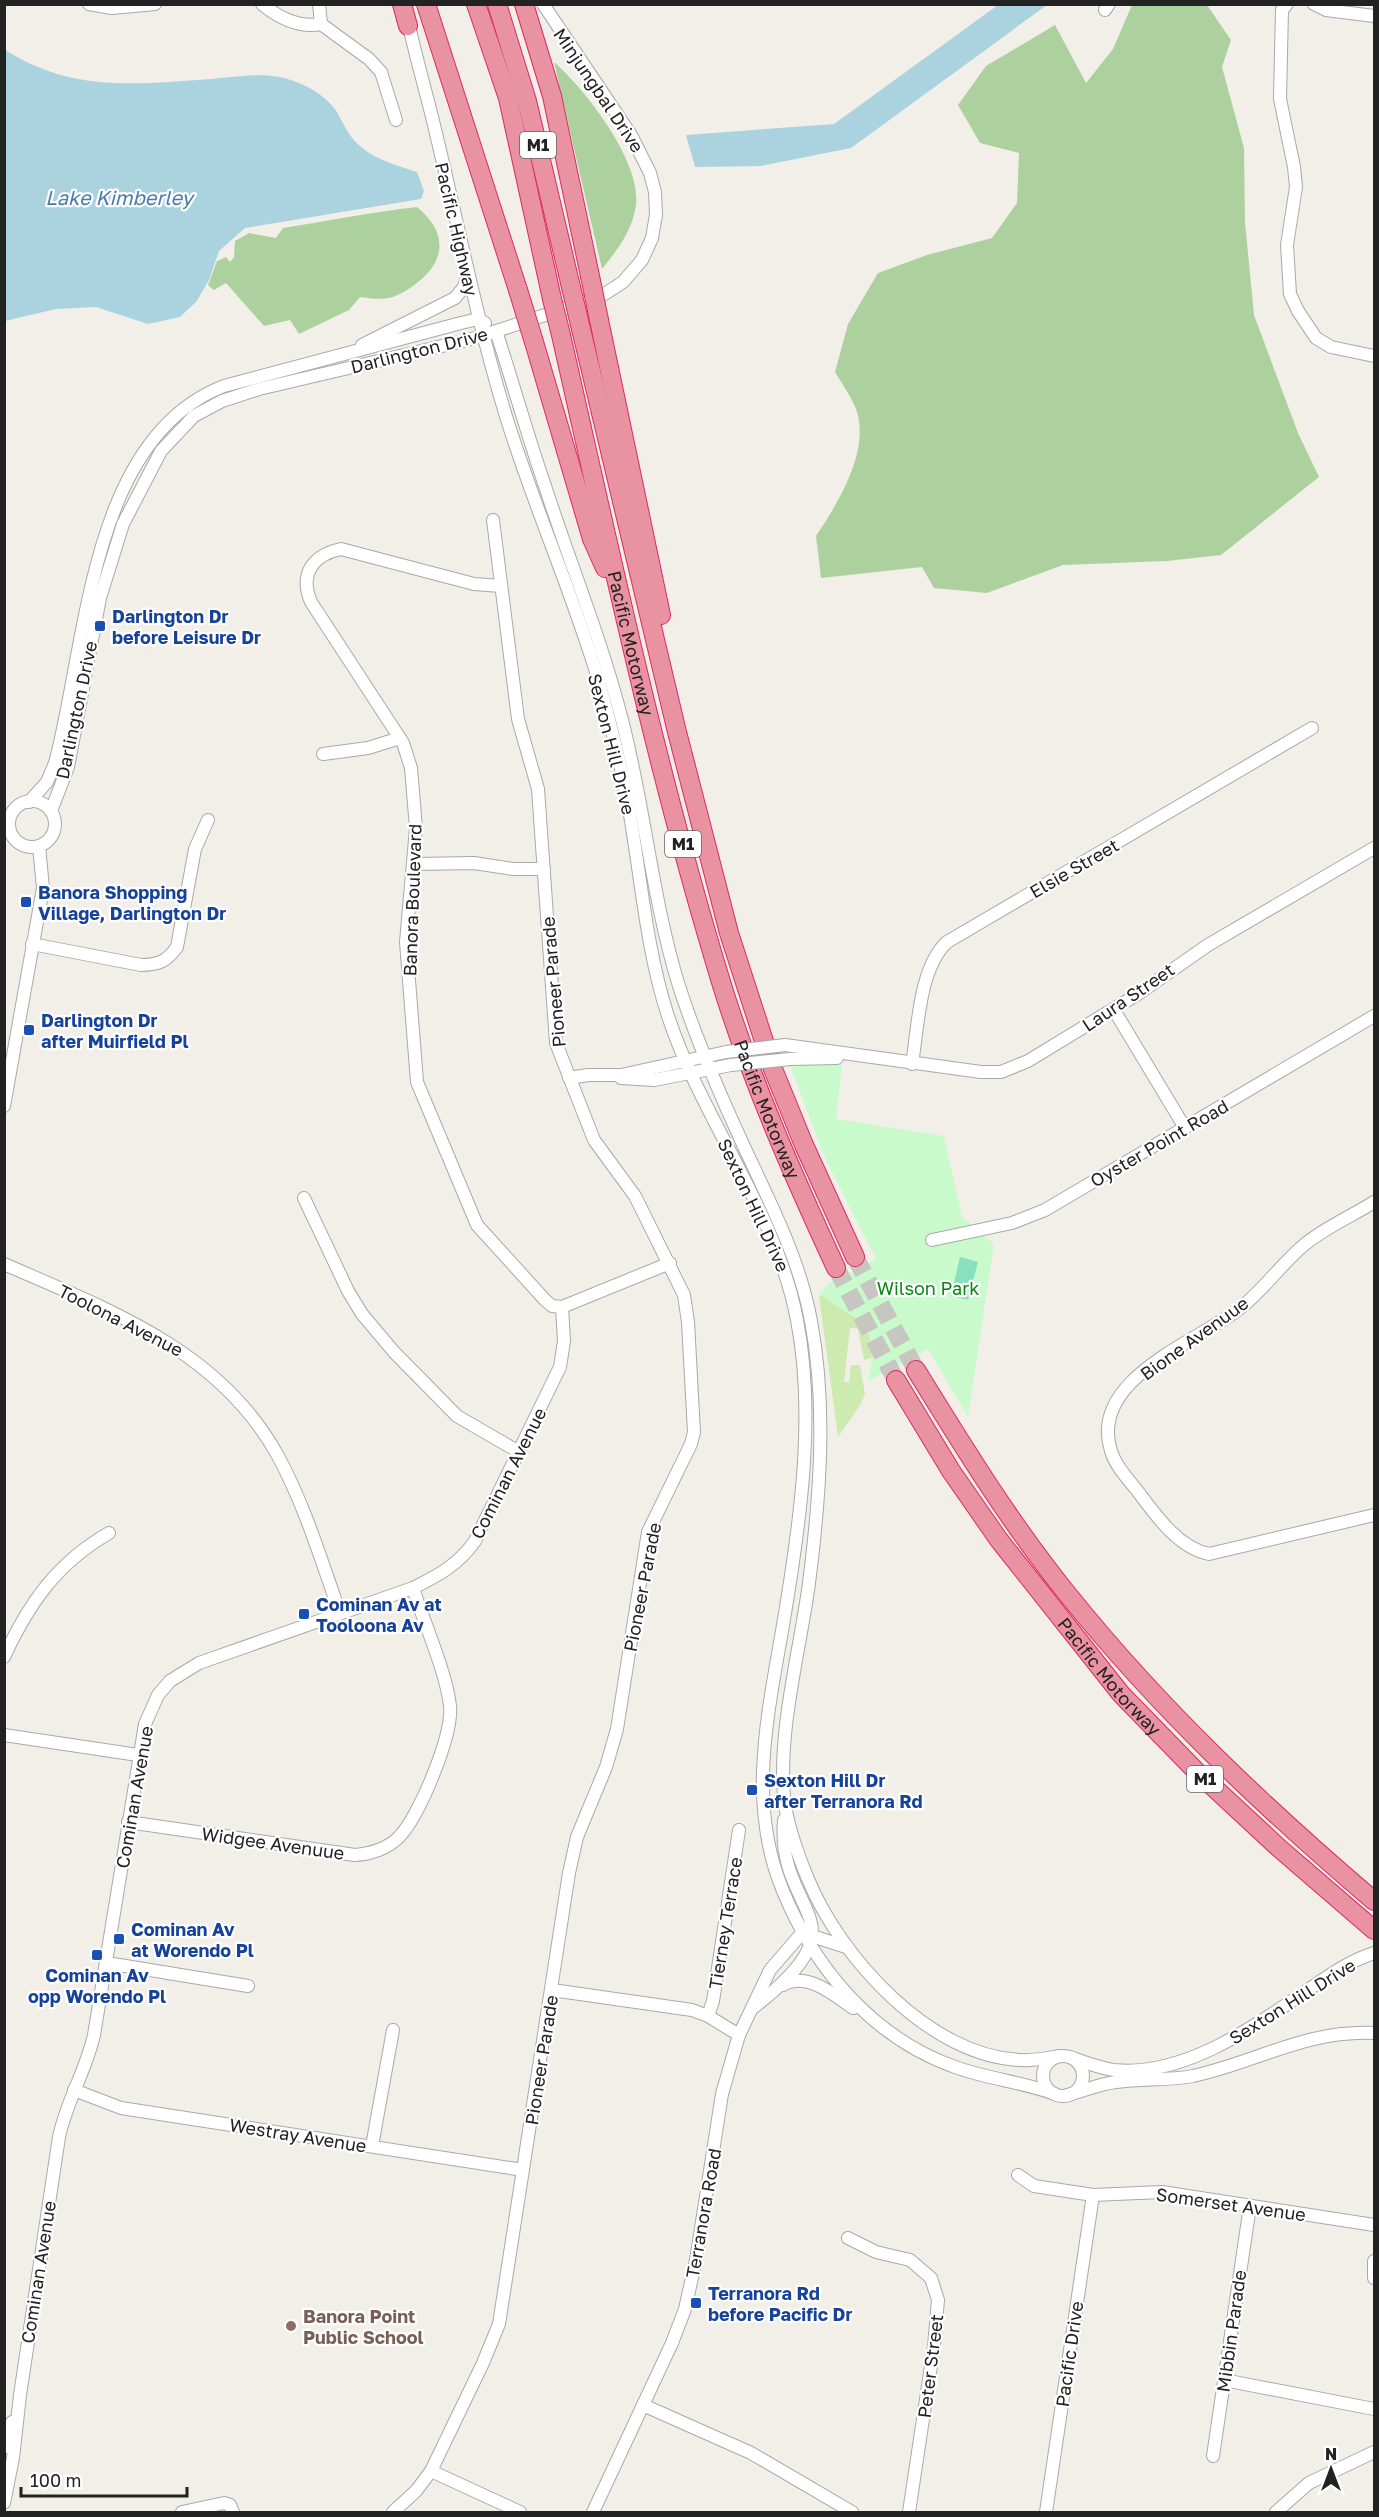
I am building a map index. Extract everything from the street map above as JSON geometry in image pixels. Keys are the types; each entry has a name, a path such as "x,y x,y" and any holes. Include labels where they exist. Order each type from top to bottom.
{"highway":[{"path":"403,4 408,26"},
{"path":"426,4 518,290 592,539 624,614"},
{"name":"Pacific Motorway","path":"476,4 508,98 624,614 721,983 784,1153 836,1268"},
{"name":"Pacific Motorway","path":"498,4 527,101 676,732 729,933 753,1011 804,1145 855,1257"},
{"path":"524,4 552,96 590,276 679,703 676,732"},
{"name":"Pacific Motorway","path":"916,1370 982,1476 1069,1596 1142,1682 1209,1753 1305,1842 1374,1901"},
{"name":"Pacific Motorway","path":"896,1380 951,1471 1053,1610 1121,1694 1195,1770 1279,1848 1374,1930"}],"street":[{"path":"89,4 112,8 155,4"},
{"path":"262,4 289,21 307,26 321,24 369,58 381,72 396,120"},
{"path":"319,4 321,24"},
{"name":"Minjungbal Drive","path":"496,331 607,293 636,268 647,250 655,226 655,192 642,154 543,4"},
{"path":"1287,4 1282,10 1280,99 1296,187 1287,245 1290,294 1316,338 1331,347 1374,356"},
{"path":"1314,4 1326,10 1374,16"},
{"name":"Pacific Highway","path":"408,26 483,335"},
{"path":"354,351 373,337 458,296 466,284 466,267"},
{"name":"Darlington Drive","path":"29,802 47,782 55,763 90,585 105,536 135,469 155,436 183,408 216,389 478,319 496,331"},
{"name":"Darlington Drive","path":"51,811 68,767 100,598 109,563 141,487 161,451 174,436 194,416 222,401 259,389 496,331"},
{"name":"Sexton Hill Drive","path":"496,331 545,488 611,681 633,766 666,938 686,1005 709,1069 794,1256 811,1317 820,1434 818,1505 786,1745 786,1806 792,1835 810,1884 827,1917 847,1947 876,1983 898,2004 962,2044 1000,2058 1019,2061 1065,2057 1103,2068 1131,2070 1164,2064 1200,2053 1247,2031 1345,1966 1374,1953"},
{"name":"Sexton Hill Drive","path":"483,335 526,478 579,622 602,694 629,804 659,984 690,1072 772,1237 790,1287 802,1346 804,1428 801,1509 767,1718 762,1795 773,1864 809,1939 848,1996 879,2025 930,2057 966,2070 1061,2094 1115,2082 1162,2080 1195,2075 1314,2037 1341,2033 1374,2033"},
{"name":"Pioneer Parade","path":"393,2512 416,2491 431,2471 483,2363 499,2324 578,1837 606,1767 617,1729 648,1532 691,1444 694,1432 687,1305 670,1263 635,1196 602,1155 594,1140 556,1043 538,789 518,719 493,520"},
{"name":"Banora Boulevard","path":"501,586 474,584 341,549 327,552 313,561 306,578 311,602 400,738 408,754 416,828 406,961 415,1068 421,1097 477,1225 541,1296 552,1306 562,1307"},
{"name":"Elsie Street","path":"912,1064 928,974 935,955 947,942 1312,728"},
{"path":"323,754 368,748 400,738"},
{"path":"29,802 41,803 51,811 55,822 53,834 39,846 32,847 18,842 13,837 7,822 18,807 29,802"},
{"path":"32,944 141,965 156,965 169,959 177,947 195,849 208,820"},
{"path":"4,1106 43,888 39,846"},
{"name":"Laura Street","path":"608,1075 635,1072 704,1055 785,1045 805,1046 912,1064 1001,1072 1028,1061 1114,1010 1194,954 1374,848"},
{"path":"414,864 474,862 513,869 544,869"},
{"path":"1114,1010 1185,1128"},
{"name":"Oyster Point Road","path":"932,1240 1012,1223 1045,1210 1374,1016"},
{"name":"Laura Street","path":"608,1075 649,1080 731,1065 790,1059 862,1057"},
{"path":"569,1078 608,1075"},
{"path":"304,1198 348,1291 362,1314 457,1416 519,1452"},
{"name":"Bione Avenuue","path":"1374,1202 1305,1244 1239,1309 1158,1360 1131,1383 1117,1401 1111,1414 1108,1434 1112,1454 1118,1466 1179,1539 1194,1551 1209,1554 1374,1515"},
{"path":"562,1307 670,1263"},
{"name":"Toolona Avenue","path":"4,1264 160,1337 193,1358 230,1391 278,1456 305,1512 340,1613"},
{"name":"Cominan Avenue","path":"4,2503 14,2458 20,2395 59,2138 64,2116 92,2045 107,1963 138,1755 150,1709 170,1681 216,1656 413,1588 441,1574 463,1557 475,1541 560,1367 564,1341 562,1307"},
{"path":"4,1657 18,1626 52,1577 87,1546 109,1533"},
{"name":"Widgee Avenuue","path":"128,1822 355,1855 382,1848 400,1836 442,1754 450,1719 448,1692 413,1588"},
{"path":"4,1735 138,1755"},
{"path":"786,1806 785,1844 794,1879 813,1923 809,1939 847,1947"},
{"name":"Tierney Terrace","path":"708,2016 713,2001 740,1830"},
{"name":"Terranora Road","path":"753,2008 780,1987 809,1939"},
{"name":"Terranora Road","path":"593,2512 644,2405 685,2309 696,2260 722,2094 739,2035 770,1970 809,1939"},
{"path":"107,1963 248,1986"},
{"path":"780,1987 793,1981 812,1984 879,2025"},
{"path":"552,1990 692,2010 708,2016 739,2035"},
{"path":"372,2146 393,2030"},
{"path":"1065,2057 1080,2065 1082,2077 1078,2088 1061,2094 1046,2086 1044,2072 1049,2062 1065,2057"},
{"name":"Westray Avenue","path":"74,2090 121,2108 524,2170"},
{"name":"Somerset Avenue","path":"1018,2175 1034,2186 1093,2195 1162,2192 1374,2225"},
{"name":"Pacific Drive","path":"1046,2512 1093,2195"},
{"name":"Mibbin Parade","path":"1213,2456 1250,2206"},
{"name":"Peter Street","path":"848,2238 876,2252 910,2260 931,2278 938,2300 934,2346 909,2512"},
{"path":"1374,2261 1374,2278"},
{"path":"1224,2380 1374,2409"},
{"name":"Cominan Avenue","path":"4,2448 20,2395"},
{"path":"644,2405 751,2453 852,2512"},
{"path":"1276,2512 1309,2483 1374,2452"},
{"path":"431,2471 520,2512"},
{"path":"182,2512 224,2503 230,2505 233,2512"}],"green space":[{"path":"1132,5 1207,5 1231,40 1222,67 1244,148 1245,222 1254,315 1298,433 1319,477 1221,555 1167,561 1063,565 987,593 934,588 922,567 821,578 816,536 834,508 850,475 859,442 856,409 835,372 848,324 878,273 927,255 992,238 1017,203 1019,153 980,143 958,105 986,66 1055,25 1086,83 1113,49"},
{"path":"554,62 581,90 608,127 630,167 635,187 636,204 632,222 619,246 602,269"},
{"path":"417,207 435,227 438,237 437,258 424,277 401,294 381,299 360,297 349,310 299,334 290,320 264,326 226,283 214,290 208,285 217,261 226,257 230,262 234,257 235,241 249,233 276,238 283,228"},
{"name":"Wilson Park","path":"842,1064 836,1119 944,1136 962,1217 994,1244 968,1417 928,1349 868,1381 872,1346 866,1327 823,1296 819,1296 827,1285 876,1259 825,1158 790,1065"},
{"path":"960,1257 978,1262 968,1300 951,1296"},
{"path":"819,1296 823,1296 858,1319 869,1334 871,1344 872,1358 864,1360 858,1329 850,1328 844,1382 849,1382 851,1365 860,1365 865,1394 859,1407 838,1437"}],"water":[{"path":"998,5 1047,5 851,148 761,166 695,167 686,135 834,124"},
{"name":"Lake Kimberley","path":"5,50 31,64 55,73 105,83 156,83 255,75 288,79 312,89 326,99 359,146 383,160 417,172 424,191 421,199 245,228 219,251 209,280 196,302 180,317 148,324 96,307 56,309 5,321"}],"tunnel":[{"path":"855,1257 916,1370"},
{"path":"836,1268 896,1380"}],"place":[{"name":"Darlington Dr before Leisure Dr","path":"100,626"},
{"name":"Banora Shopping Village, Darlington Dr","path":"26,902"},
{"name":"Darlington Dr after Muirfield Pl","path":"29,1030"},
{"name":"Cominan Av at Tooloona Av","path":"304,1614"},
{"name":"Sexton Hill Dr after Terranora Rd","path":"752,1790"},
{"name":"Cominan Av at Worendo Pl","path":"119,1939"},
{"name":"Cominan Av opp Worendo Pl","path":"97,1955"},
{"name":"Terranora Rd before Pacific Dr","path":"696,2303"},
{"name":"Banora Point Public School","path":"291,2326"}]}
